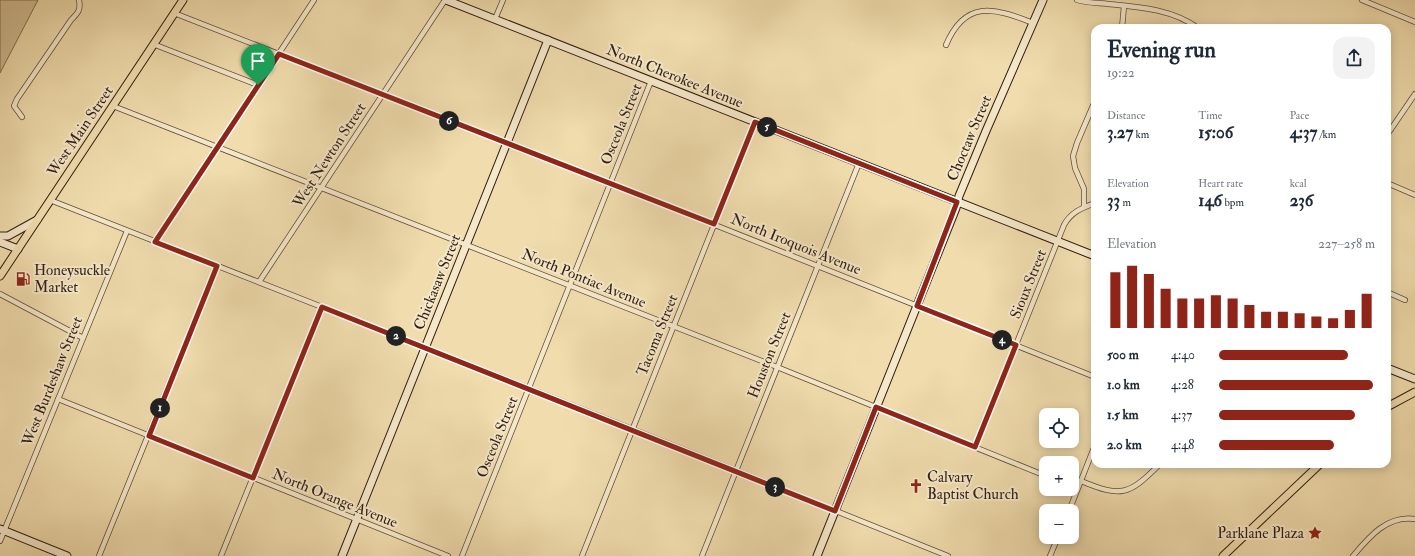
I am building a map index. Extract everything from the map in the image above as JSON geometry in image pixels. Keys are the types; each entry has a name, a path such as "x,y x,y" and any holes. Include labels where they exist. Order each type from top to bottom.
{"main road":[{"name":"West Main Street","path":"0,276 183,0"},
{"path":"1391,406 1415,392"},
{"path":"1223,556 1316,468"}],"street":[{"path":"22,117 14,106 16,99 77,13 80,7 79,0"},
{"path":"155,242 314,0"},
{"name":"North Cherokee Avenue","path":"446,0 1091,254"},
{"name":"West Newton Street","path":"259,282 446,0"},
{"path":"495,19 503,0"},
{"name":"Choctaw Street","path":"817,556 983,138 1043,0"},
{"path":"1077,0 1148,8 1161,11 1190,24"},
{"path":"1362,0 1415,22"},
{"path":"946,45 954,26 967,12 975,8 984,6 992,8 1033,23"},
{"path":"1122,24 1124,6"},
{"name":"North Iroquois Avenue","path":"174,13 714,224 1091,375"},
{"name":"Chickasaw Street","path":"342,556 548,40"},
{"path":"153,44 258,85"},
{"name":"Osceola Street","path":"462,556 651,81"},
{"path":"1391,128 1415,94"},
{"name":"North Pontiac Avenue","path":"113,106 674,326 1039,473"},
{"path":"1084,207 1084,189 1075,168 1074,156 1077,143 1091,110"},
{"name":"Tacoma Street","path":"582,556 755,122"},
{"name":"Houston Street","path":"702,556 860,163"},
{"path":"1391,185 1415,195"},
{"path":"50,200 632,429 948,556"},
{"name":"Sioux Street","path":"975,447 1067,220 1076,211 1091,204"},
{"path":"0,236 8,236 37,220"},
{"name":"West Burdeshaw Street","path":"0,541 2,530 127,231"},
{"path":"0,242 18,249"},
{"path":"100,556 217,266"},
{"path":"0,294 83,338"},
{"path":"1391,294 1404,300"},
{"path":"221,556 322,307"},
{"path":"1391,370 1415,379"},
{"name":"North Orange Avenue","path":"58,399 448,556"},
{"path":"1079,486 1091,455"},
{"path":"1081,481 1104,490 1113,492 1122,491 1136,486 1156,468"},
{"path":"1352,556 1384,525 1394,520 1415,519"},
{"path":"2,530 67,556"},
{"path":"1050,556 1055,544"},
{"path":"933,556 935,551"}],"shaded area":[{"path":"0,0 38,0 0,73"}],"place":[{"name":"Honeysuckle Market","path":"23,279"},
{"name":"Calvary Baptist Church","path":"916,486"},
{"name":"Parklane Plaza","path":"1315,533"}],"route":[{"path":"279,54 714,224 755,122 957,202 956,208 917,306 1016,345 975,447 876,407 835,511 322,307 253,478 149,436 217,266 155,242 258,85 279,54"}]}
